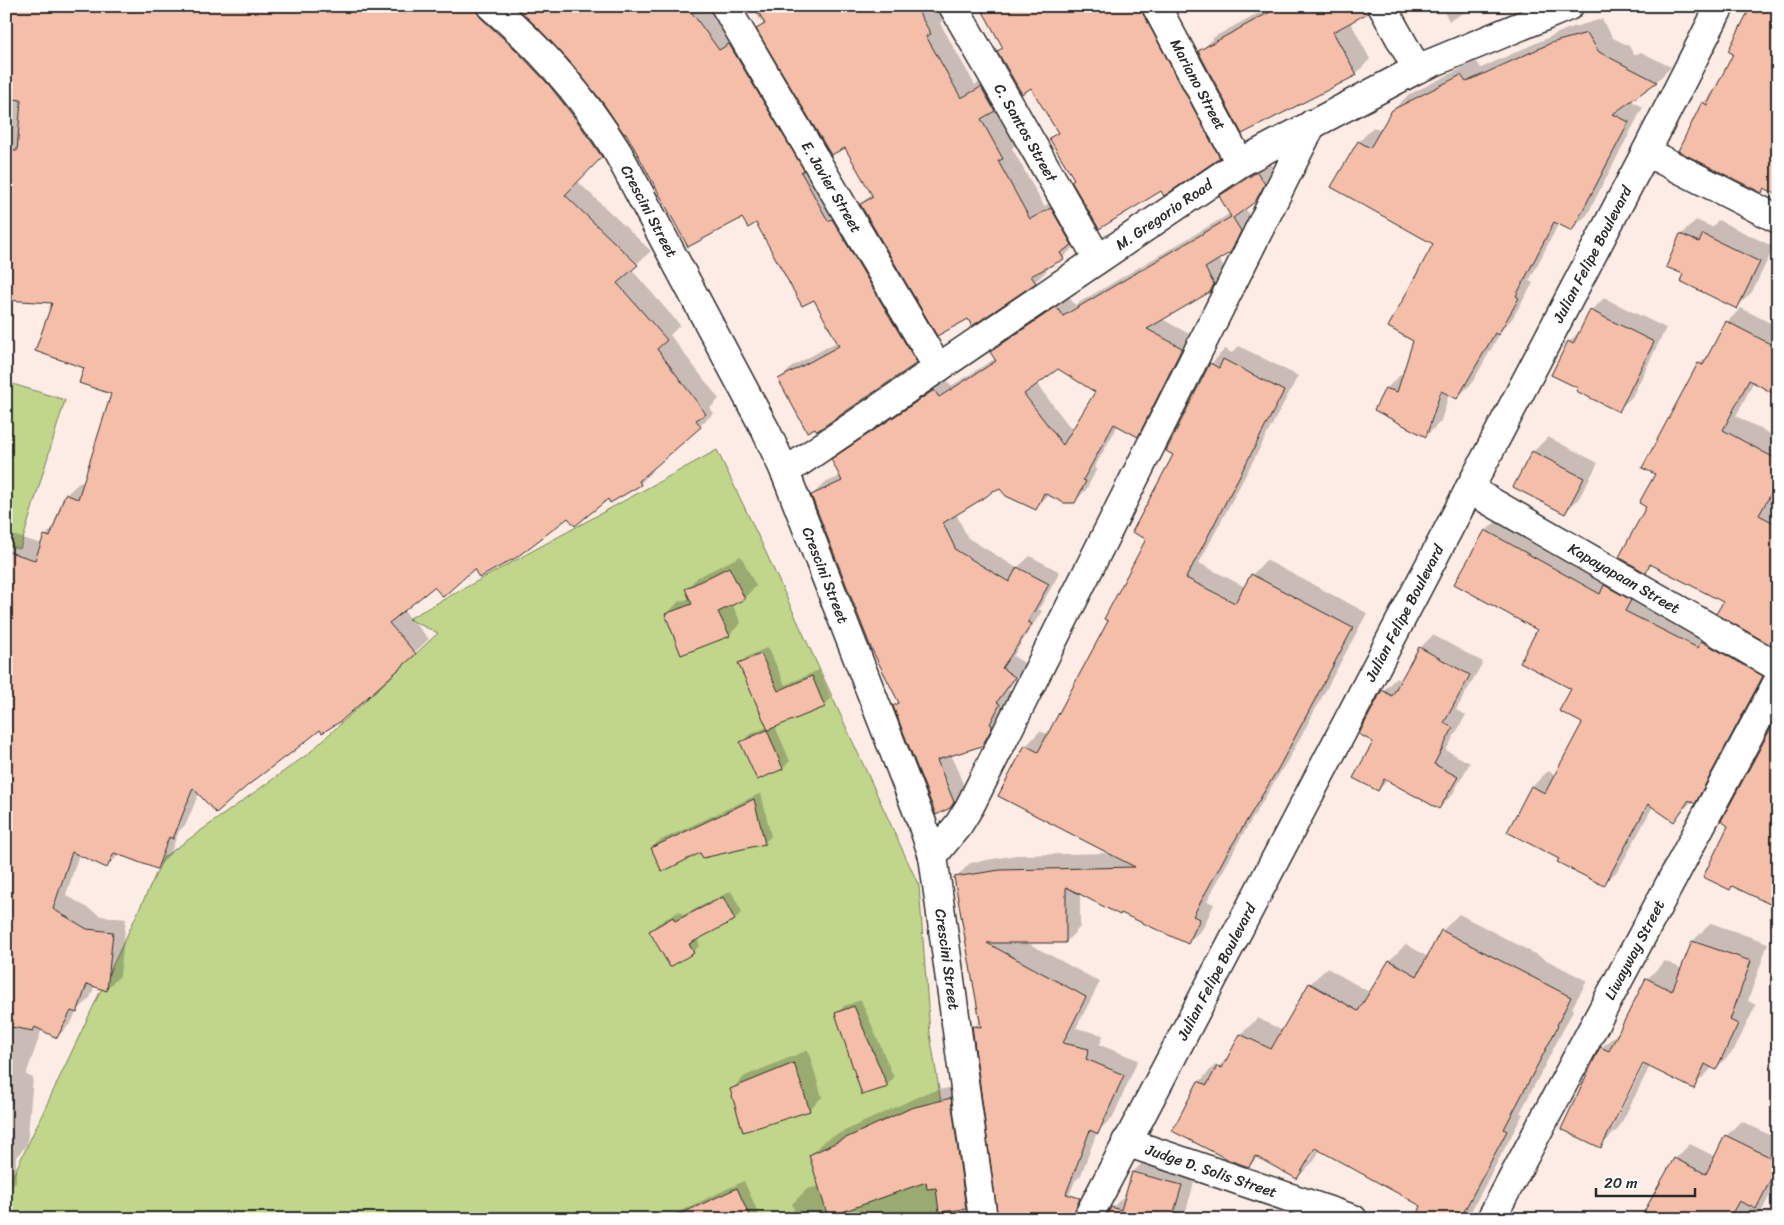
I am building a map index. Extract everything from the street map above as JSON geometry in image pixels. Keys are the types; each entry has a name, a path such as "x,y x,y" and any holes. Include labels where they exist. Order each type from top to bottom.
{"street":[{"name":"Crescini Street","path":"491,6 533,43 605,132 766,431 785,472 922,823 932,856 983,1219"},
{"name":"E. Javier Street","path":"725,6 938,368"},
{"name":"C. Santos Street","path":"953,6 1098,259"},
{"name":"Mariano Street","path":"1156,6 1240,163"},
{"path":"1382,6 1417,69"},
{"name":"M. Gregorio Road","path":"785,472 1240,163 1417,69 1569,6"},
{"name":"Julian Felipe Boulevard","path":"1087,1219 1646,152 1720,6"},
{"path":"932,856 959,824 970,806 1312,124"},
{"path":"1646,152 1778,219"},
{"name":"Kapayapaan Street","path":"1469,489 1778,667"},
{"name":"Liwayway Street","path":"1491,1219 1778,681"},
{"name":"Judge D. Solis Street","path":"1126,1142 1353,1219"}],"green space":[{"path":"6,382 65,400 20,549 6,545"},
{"path":"717,450 919,886 930,1034 960,1219 6,1219 6,1195 12,1178 164,857 308,754 438,633 408,619"}],"building":[{"path":"6,6 476,6 476,11 481,18 516,50 549,85 602,157 565,195 638,265 617,283 667,340 657,349 706,414 696,420 701,427 639,481 641,485 610,503 608,499 575,526 568,518 517,557 479,578 474,569 443,597 434,587 389,623 416,654 341,721 322,733 320,730 247,786 216,813 193,788 173,839 169,837 157,869 114,853 107,868 72,852 53,909 87,929 113,932 107,991 87,984 77,1013 71,1011 57,1038 35,1027 33,1031 6,1026 6,551 35,560 44,535 50,537 65,494 78,499 111,394 79,383 84,368 35,351 52,303 6,300 6,150 17,151 21,100 6,98"},
{"path":"515,6 687,6 719,50 729,44 804,170 801,172 828,221 832,219 917,363 817,431 815,428 807,432 778,379 839,346 814,300 802,306 756,223 748,228 742,218 688,247 626,133 624,134 603,103 572,64"},
{"path":"755,6 915,6 931,34 926,36 961,98 981,87 995,111 981,119 1003,159 998,161 1030,219 1051,208 1072,245 1060,253 1064,259 1031,276 1036,283 972,326 968,319 937,336 860,204 873,197 845,148 831,155 756,29 765,24"},
{"path":"980,6 1139,6 1220,158 1164,196 1161,191 1099,229 1071,181 1074,179 1049,138 1058,133 1031,88 1022,94 997,51 1003,48"},
{"path":"1281,6 1366,6 1368,13 1333,32 1357,75 1242,134 1198,51"},
{"path":"1751,6 1778,6 1778,195 1764,188 1762,193 1678,151 1702,102 1707,105 1733,54 1728,51"},
{"path":"1587,33 1599,52 1657,82 1613,114 1629,122 1572,231 1554,222 1516,296 1519,298 1498,335 1495,333 1457,399 1441,391 1426,437 1374,410 1385,388 1397,392 1413,341 1388,327 1433,244 1331,187 1358,141 1370,148 1392,110 1461,75 1466,82 1551,43"},
{"path":"1257,172 1265,184 1255,202 1233,218 1241,231 1231,252 1205,268 1214,284 1210,292 1147,329 1182,348 1138,437 1114,424 1083,480 1086,481 1075,503 1064,503 1044,493 1036,510 1006,496 1000,489 994,490 943,523 956,550 1009,582 1017,567 1049,584 1028,622 1032,624 1002,668 1015,677 997,702 1000,704 990,724 992,728 982,746 937,760 954,802 950,808 936,815 893,706 899,703 871,648 811,495 842,481 831,459 934,390 939,397 996,361 990,352 1056,307 1063,316 1231,217 1219,196","holes":["1058,369 1095,392 1063,445 1024,394"]},
{"path":"1680,234 1699,242 1703,234 1760,262 1737,309 1680,281 1683,274 1666,267"},
{"path":"1590,310 1654,342 1619,412 1576,391 1578,388 1551,375 1568,341 1573,344"},
{"path":"1726,321 1778,348 1778,396 1749,380 1723,430 1778,460 1778,481 1759,515 1778,525 1778,649 1716,614 1723,602 1650,564 1646,573 1619,557 1646,507 1639,503 1655,474 1642,468 1698,363 1703,365"},
{"path":"1223,359 1284,391 1186,578 1235,603 1251,574 1353,628 1278,769 1226,855 1193,916 1200,919 1188,944 1121,913 1120,915 1066,887 1066,943 987,943 1086,997 1063,1043 1089,1049 1086,1059 1124,1075 1098,1134 1090,1130 1066,1194 1080,1198 1072,1219 998,1219 972,1026 981,1027 954,877 1000,870 1135,867 998,796 1025,745 1038,752 1108,621 1104,619 1146,539 1132,532 1173,455 1166,451 1210,363 1219,368"},
{"path":"1532,451 1584,478 1565,514 1513,487"},
{"path":"1485,530 1600,594 1604,585 1631,600 1625,611 1698,648 1701,641 1763,676 1695,804 1689,800 1674,822 1648,804 1604,886 1557,862 1559,859 1507,832 1531,786 1545,793 1582,723 1559,711 1571,689 1520,662 1537,630 1454,584"},
{"path":"729,567 745,599 718,612 730,636 681,655 665,614 692,604 685,589"},
{"path":"1419,647 1470,675 1444,723 1453,728 1434,764 1458,777 1439,809 1384,779 1378,791 1353,778 1373,742 1359,734 1382,690 1392,696"},
{"path":"761,654 778,691 812,676 825,707 768,730 738,663"},
{"path":"1778,715 1778,908 1732,886 1730,890 1703,877 1728,826 1721,821"},
{"path":"767,730 783,769 757,780 740,742"},
{"path":"754,799 765,844 703,858 700,853 662,872 651,848"},
{"path":"723,897 735,920 689,944 694,953 670,967 649,931 673,917 675,921"},
{"path":"1441,930 1571,997 1558,1026 1504,1129 1507,1131 1460,1219 1416,1219 1421,1206 1315,1148 1297,1179 1255,1156 1249,1167 1229,1160 1172,1131 1198,1081 1207,1085 1217,1066 1222,1068 1240,1034 1271,1049 1309,983 1358,1011 1389,960 1417,976"},
{"path":"1692,941 1751,961 1730,1020 1738,1024 1716,1070 1705,1064 1694,1089 1643,1064 1601,1148 1561,1129 1600,1047 1609,1051 1646,978 1672,991"},
{"path":"854,1006 888,1087 862,1095 835,1013"},
{"path":"794,1063 810,1111 743,1132 730,1089"},
{"path":"951,1098 966,1209 939,1212 936,1188 927,1189 926,1182 828,1217 809,1155 911,1108"},
{"path":"1725,1135 1778,1161 1778,1165 1756,1209 1739,1201 1729,1219 1640,1219 1674,1158 1706,1174"},
{"path":"1132,1172 1182,1185 1172,1219 1105,1219 1111,1207 1121,1210"},
{"path":"737,1188 751,1219 669,1219"}]}
